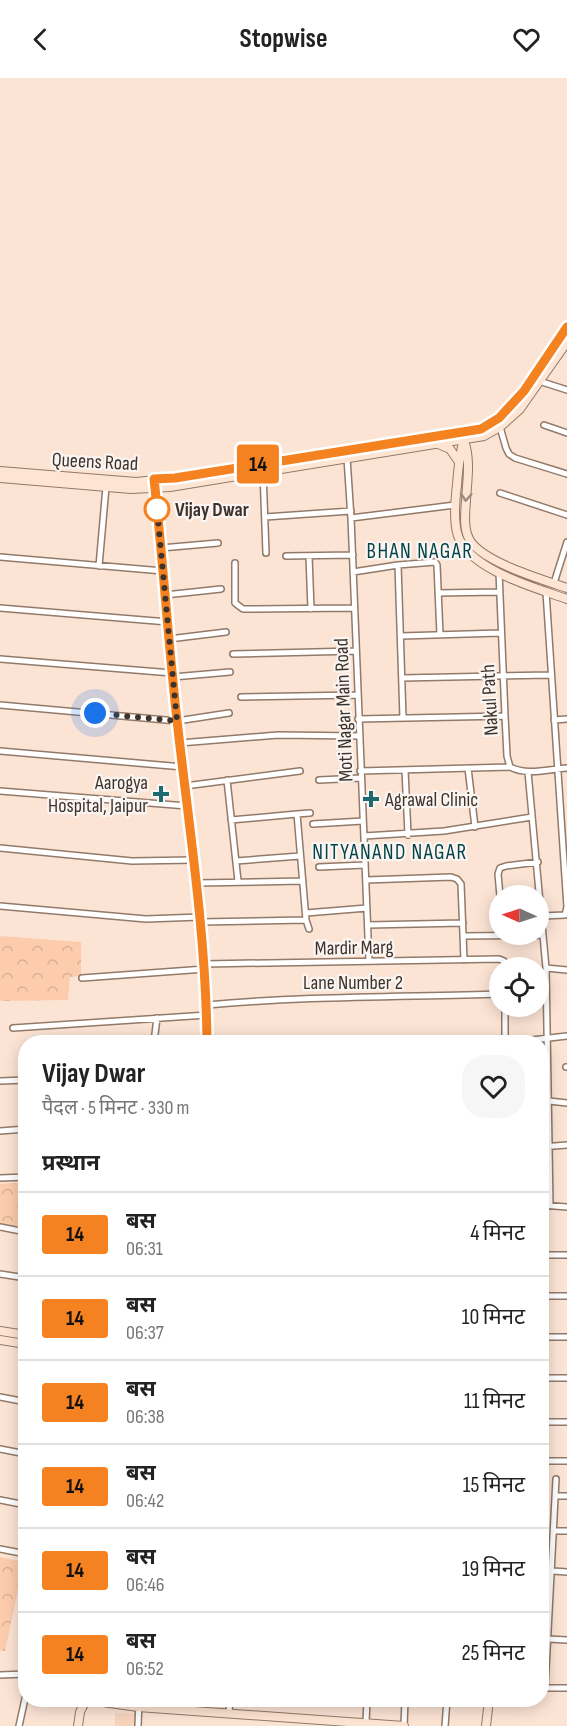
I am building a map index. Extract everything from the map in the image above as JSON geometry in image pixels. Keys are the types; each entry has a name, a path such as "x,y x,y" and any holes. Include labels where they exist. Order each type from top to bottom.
{"street":[{"name":"Queens Road","path":"0,471 155,483 263,472 438,444 481,429 499,418 524,391 567,327"},
{"name":"Queens Road","path":"0,478 130,489 175,478 464,436 478,437 500,427 520,409 567,342"},
{"path":"538,381 567,390"},
{"path":"544,425 567,433"},
{"path":"500,427 509,454 515,458 567,474"},
{"path":"464,436 468,454 465,519 466,531 471,542 501,564 567,588"},
{"path":"464,436 455,505 458,535 466,550 479,562 499,572 567,599"},
{"path":"468,454 478,437"},
{"path":"438,444 450,448 459,463"},
{"name":"Moti Nagar Main Road","path":"347,458 369,961"},
{"path":"263,472 266,553"},
{"path":"155,483 177,721 201,919 207,1035"},
{"path":"99,566 106,487"},
{"path":"500,493 567,515"},
{"path":"351,518 455,505"},
{"path":"265,518 351,511"},
{"path":"554,583 567,542"},
{"path":"161,548 218,543"},
{"path":"286,556 353,555"},
{"path":"309,556 311,609"},
{"path":"0,557 163,571"},
{"path":"353,572 435,562 440,635"},
{"path":"235,563 235,603 239,608 354,608"},
{"path":"398,565 404,718"},
{"name":"Nakul Path","path":"499,572 500,633 507,756 510,767"},
{"path":"165,595 221,589"},
{"path":"438,593 498,592"},
{"path":"546,592 567,907 566,915 549,916"},
{"path":"0,608 168,622"},
{"path":"169,639 226,632"},
{"path":"401,636 500,633"},
{"path":"233,654 355,651"},
{"path":"0,659 173,675 230,672"},
{"path":"402,678 550,675"},
{"path":"241,697 357,695"},
{"path":"0,705 177,721 229,713"},
{"path":"358,719 505,716"},
{"path":"554,720 567,719"},
{"path":"180,743 278,735 359,736"},
{"path":"0,751 183,767"},
{"path":"360,771 510,767 528,772 567,768"},
{"path":"468,768 475,827"},
{"path":"405,770 408,835"},
{"path":"185,786 300,771"},
{"path":"528,772 540,885"},
{"path":"319,780 361,778"},
{"path":"227,780 238,881"},
{"path":"0,791 187,806"},
{"path":"231,820 310,813"},
{"path":"297,814 309,929"},
{"path":"364,836 408,835 532,817"},
{"path":"313,824 363,821"},
{"path":"0,848 132,861 194,860"},
{"path":"236,861 300,856"},
{"path":"499,885 498,874 501,868 538,862"},
{"path":"319,867 365,865"},
{"path":"366,880 457,879 461,884 464,960"},
{"path":"197,883 303,880"},
{"path":"0,906 146,919 306,916 368,908"},
{"path":"368,925 463,923"},
{"path":"463,936 489,935"},
{"name":"Mardir Marg","path":"82,978 205,967 489,959"},
{"path":"549,968 567,970"},
{"name":"Lane Number 2","path":"207,1005 301,997 370,998 489,994"},
{"path":"13,1028 207,1016"},
{"path":"505,1017 505,1035"},
{"path":"547,1017 548,1035"},
{"path":"155,1035 157,1018"},
{"path":"549,1038 567,1036"},
{"path":"0,1081 18,1080"},
{"path":"567,1103 549,1101 550,1206 567,1207"},
{"path":"0,1131 18,1130"},
{"path":"549,1146 567,1146"},
{"path":"0,1178 18,1177"},
{"path":"0,1227 18,1230"},
{"path":"549,1255 567,1255"},
{"path":"0,1274 18,1277"},
{"path":"549,1296 567,1296"},
{"path":"0,1331 18,1334"},
{"path":"549,1337 567,1337"},
{"path":"0,1340 18,1343"},
{"path":"549,1378 567,1378"},
{"path":"0,1397 18,1400"},
{"path":"549,1422 567,1422"},
{"path":"0,1449 18,1452"},
{"path":"549,1461 567,1461"},
{"path":"549,1625 557,1496 556,1479"},
{"path":"557,1496 567,1496"},
{"path":"0,1500 18,1503"},
{"path":"555,1531 567,1531"},
{"path":"0,1549 18,1552"},
{"path":"553,1571 567,1572"},
{"path":"549,1639 567,1640"},
{"path":"0,1676 18,1675"},
{"path":"549,1688 567,1688"},
{"path":"19,1726 23,1707"},
{"path":"78,1726 83,1707"},
{"path":"84,1726 86,1707"},
{"path":"138,1726 139,1707"},
{"path":"179,1707 404,1726 405,1707"},
{"path":"229,1707 229,1712"},
{"path":"366,1722 367,1707"},
{"path":"445,1726 446,1707"},
{"path":"486,1726 488,1707"}],"shaded area":[{"path":"115,1713 135,1714 134,1726 115,1726"}],"green space":[{"path":"0,936 81,942 81,976 70,977 68,1000 0,1001"},
{"path":"18,1183 18,1226 0,1223 0,1184"},
{"path":"0,1557 18,1561 18,1590 5,1651 0,1651"}],"bus line":[{"name":"14","path":"207,1035 201,922 177,721 154,479 175,478 481,429 499,418 524,391 567,327"}],"place":[{"name":"Vijay Dwar","path":"157,509"},
{"name":"Aarogya Hospital, Jaipur","path":"161,794"},
{"name":"Agrawal Clinic","path":"371,799"}],"district":[{"name":"BHAN NAGAR","path":"420,551"},
{"name":"NITYANAND NAGAR","path":"390,852"}],"route":[{"path":"95,713 177,721 157,509"}]}
